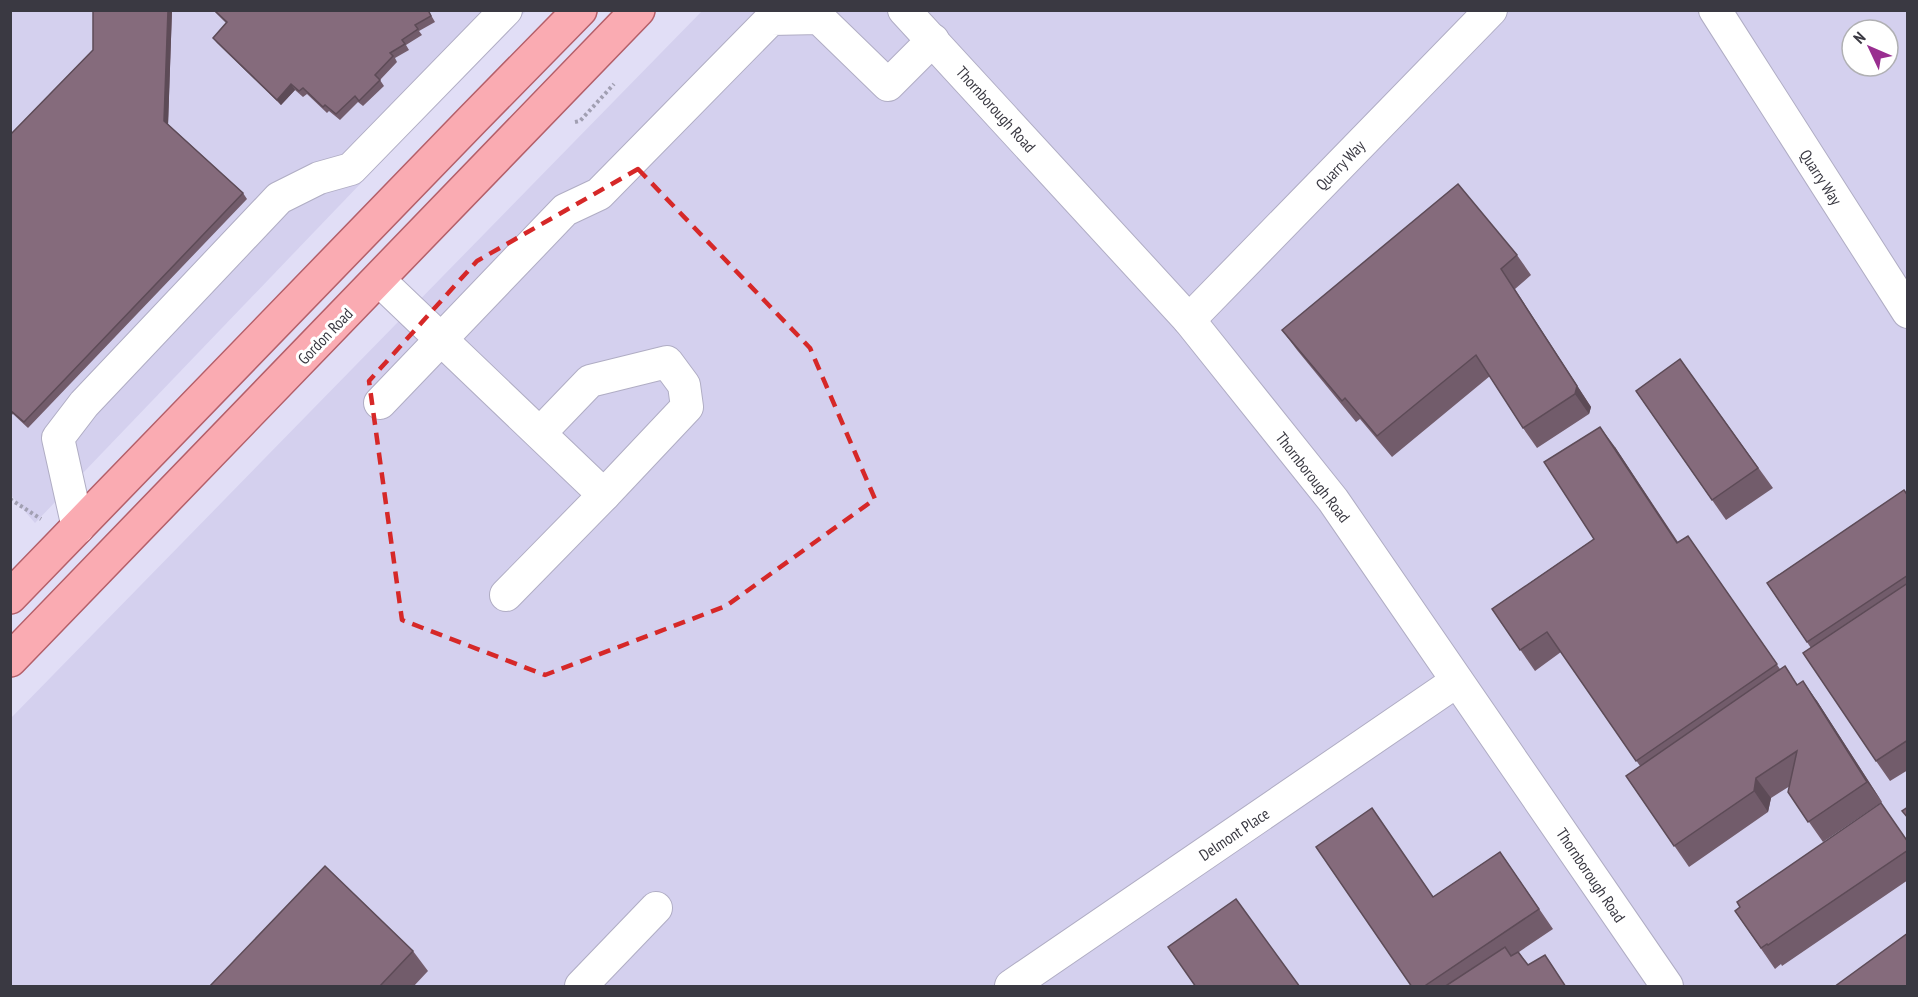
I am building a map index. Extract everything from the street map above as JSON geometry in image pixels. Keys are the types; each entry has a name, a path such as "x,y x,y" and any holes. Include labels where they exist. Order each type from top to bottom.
{"main road":[{"path":"10,597 64,526 349,246 580,10"},
{"name":"Gordon Road","path":"10,660 639,10"}],"street":[{"path":"64,526 58,438 84,404 279,198 319,178 351,169 506,10"},
{"name":"Thornborough Road","path":"904,10 1189,320 1333,500 1667,987"},
{"name":"Quarry Way","path":"1189,320 1491,10"},
{"name":"Quarry Way","path":"1715,10 1908,312"},
{"path":"380,403 565,210 599,195 771,19 828,16 888,85 933,40"},
{"path":"379,280 604,495"},
{"path":"506,595 687,407 684,385 668,362 590,381 540,433"},
{"name":"Delmont Place","path":"1011,987 1458,681"},
{"path":"581,987 656,908"}],"path":[{"path":"10,500 64,526"}],"highlighted area":[{"path":"638,169 810,348 875,499 726,606 545,675 402,620 369,381 477,261"}],"shaded area":[{"path":"10,11 526,11 35,523 10,494"},
{"path":"702,11 1907,11 1907,986 11,986 10,719"}],"building":[{"path":"93,10 168,10 164,121 243,193 24,422 10,410 10,135 93,50"},
{"path":"214,10 428,10 431,16 415,25 418,29 402,40 405,44 390,53 393,56 375,75 380,80 359,101 355,96 336,114 325,105 323,107 303,88 299,91 291,84 277,100 213,38 227,22"},
{"path":"1458,184 1517,255 1501,269 1577,386 1575,394 1523,428 1476,355 1377,436 1345,398 1342,401 1282,330"},
{"path":"1680,359 1758,468 1712,500 1636,391"},
{"path":"1600,427 1677,543 1688,536 1777,664 1636,761 1547,632 1520,650 1492,609 1594,539 1544,462"},
{"path":"1904,490 1908,496 1908,575 1807,642 1767,583"},
{"path":"1908,583 1908,740 1876,761 1803,653"},
{"path":"1785,666 1797,685 1803,681 1867,782 1808,822 1788,792 1797,751 1756,778 1754,791 1674,846 1626,776"},
{"path":"1881,803 1908,842 1908,850 1761,948 1735,911 1740,907 1737,902"},
{"path":"1908,807 1908,818 1902,811"},
{"path":"1372,808 1433,897 1500,852 1539,909 1423,987 1412,987 1316,847"},
{"path":"325,866 413,951 379,987 209,987"},
{"path":"1236,899 1300,987 1196,987 1168,947"},
{"path":"1908,933 1908,987 1834,987"},
{"path":"1505,947 1511,956 1518,952 1528,965 1545,955 1566,987 1444,987"}]}
